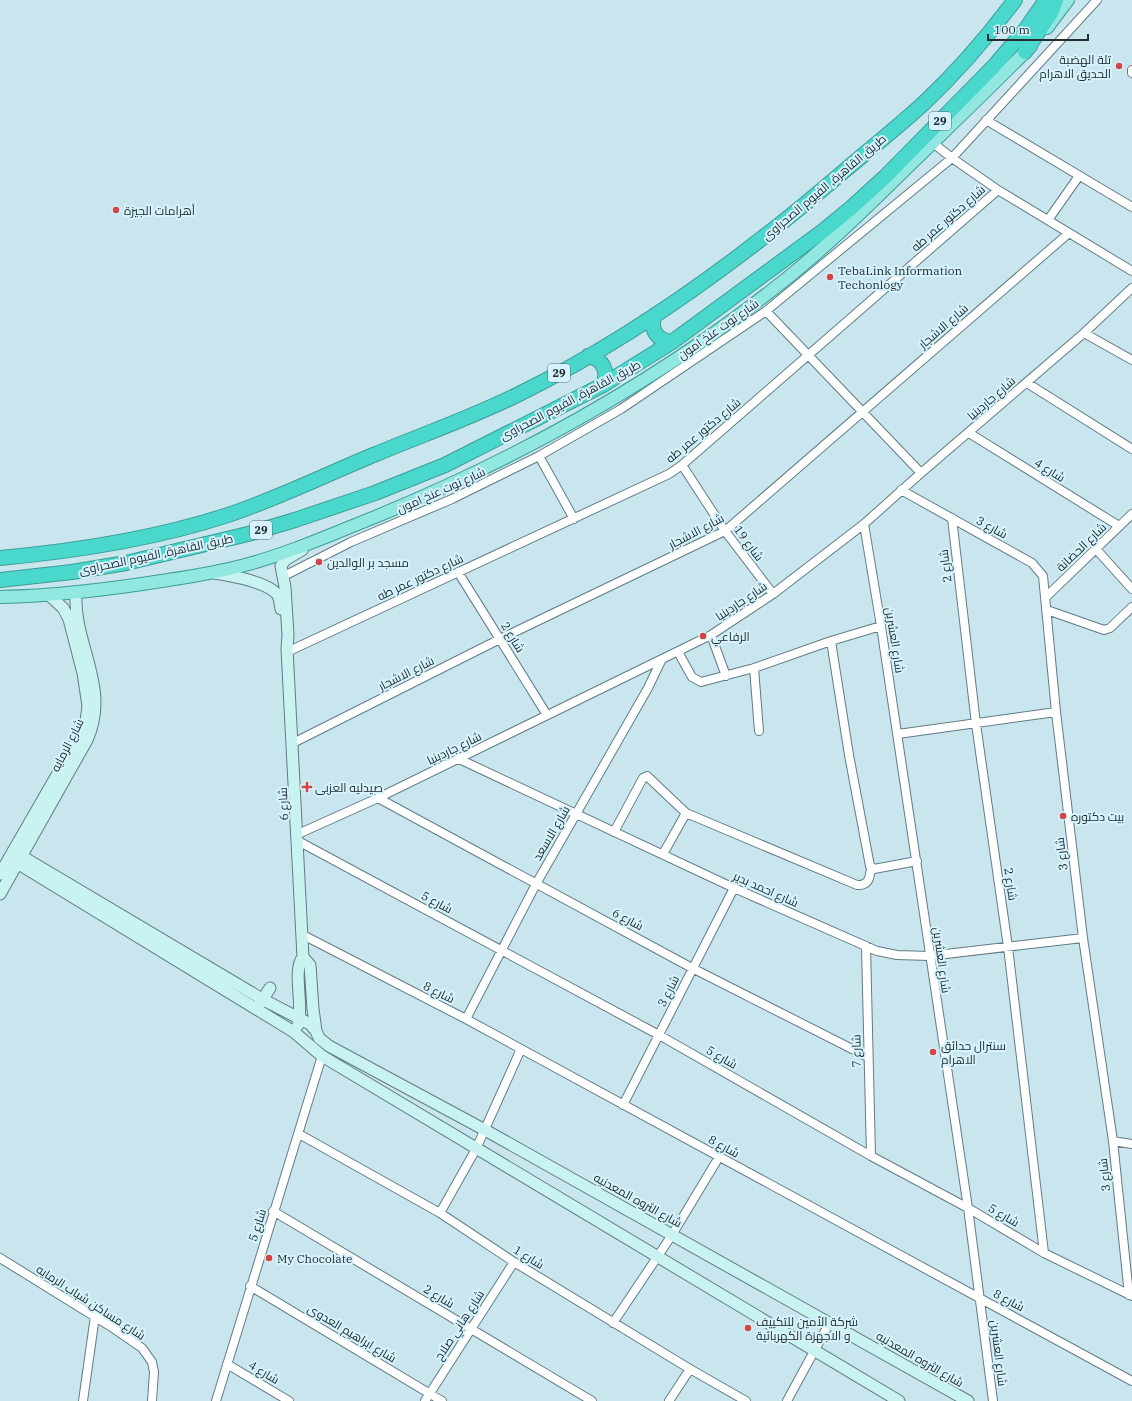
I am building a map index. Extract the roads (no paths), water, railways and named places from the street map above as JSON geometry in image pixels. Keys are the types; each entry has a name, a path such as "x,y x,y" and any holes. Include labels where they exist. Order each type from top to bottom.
{"highway":[{"name":"طريق القاهرة, الفيوم الصحراوى","path":"0,558 71,550 152,535 183,529 230,514 285,494 403,442 494,406 533,387 588,356 655,315 731,263 806,203 912,114 971,54 1015,0"},
{"name":"طريق القاهرة, الفيوم الصحراوى","path":"0,580 72,572 126,563 248,534 295,520 375,493 445,465 603,385 672,342 823,231 885,177 995,65 1025,30 1046,0"},
{"path":"1026,52 1051,13 1056,0"},
{"path":"655,315 652,326 657,336 661,340 672,342"},
{"path":"588,356 597,359 604,366 606,376 603,385"}],"main road":[{"path":"0,597 49,595 121,588 249,564 306,545 428,494 483,469 583,415 704,340 787,278 865,209 1026,52 1048,28 1068,0"}],"street":[{"name":"شارع توت عنخ امون","path":"282,577 345,545 452,499 539,456 628,405 766,311 952,158 1096,0"},
{"path":"986,120 1132,207"},
{"path":"933,143 998,190 1132,271"},
{"path":"1048,220 1079,176"},
{"name":"شارع دكتور عمر طه","path":"287,650 654,482 682,465 998,190"},
{"name":"شارع الاشجار","path":"293,743 500,639 725,531 1069,233"},
{"name":"شارع جاردينيا","path":"298,838 547,715 661,661 711,635 773,594 864,524 901,490 1084,333 1132,288"},
{"path":"766,311 807,356 921,473"},
{"path":"1084,333 1132,360"},
{"path":"1027,382 1132,449"},
{"name":"شارع 4","path":"969,433 1119,526"},
{"path":"539,456 574,519"},
{"name":"شارع 19","path":"682,465 725,531 773,594"},
{"name":"شارع 3","path":"901,490 1036,566 1043,576 1056,712 1083,938 1113,1140 1131,1295"},
{"name":"شارع الحضانة","path":"1046,598 1132,514"},
{"name":"شارع 2","path":"952,518 976,724 1008,947 1044,1253"},
{"name":"شارع العشرين","path":"864,524 917,861 929,956 968,1208 993,1401"},
{"name":"شارع 6","path":"294,1032 300,1019 299,965 303,957 298,838 287,650 288,635 285,587 281,569 282,563 306,545"},
{"path":"1096,548 1132,589"},
{"name":"شارع 6","path":"212,572 249,581 277,594 280,602 283,638 287,650"},
{"name":"شارع 2","path":"458,572 547,715"},
{"name":"شارع الرمايه","path":"0,874 15,857 87,740 94,717 95,692 78,622 76,592"},
{"name":"شارع الرمايه","path":"0,894 15,857 80,735 87,714 87,692 73,629 66,612 49,595"},
{"path":"1047,610 1104,630 1113,626 1132,607"},
{"path":"678,652 695,680 702,682 754,668 830,641 881,626"},
{"path":"711,635 726,676"},
{"path":"614,832 646,776 649,776 686,813 857,885 867,883 870,877 871,868 849,755 830,641"},
{"name":"شارع الاسعد","path":"466,1019 536,884 648,688 661,661"},
{"path":"754,668 759,731"},
{"path":"898,734 1056,712"},
{"name":"شارع احمد بدير","path":"459,759 734,888 887,954 929,956 1083,938"},
{"name":"شارع 6","path":"378,798 692,968 868,1056"},
{"path":"663,854 686,813"},
{"name":"شارع 5","path":"298,838 659,1035 871,1156 968,1208 1044,1253 1131,1295"},
{"path":"15,857 294,1032 322,1056 900,1401"},
{"name":"شارع الثروه المعدنيه","path":"15,857 262,999 310,1024 316,1031 319,1038 329,1046 485,1130 830,1322 968,1401"},
{"path":"871,868 876,869 917,861"},
{"name":"شارع 3","path":"623,1105 734,888"},
{"name":"شارع 8","path":"302,935 466,1019 1132,1381"},
{"name":"شارع 7","path":"866,946 871,1156"},
{"name":"شارع 6","path":"303,957 310,965 312,1009 316,1031"},
{"path":"256,1009 270,988"},
{"path":"440,1213 485,1130 521,1049"},
{"name":"شارع 5","path":"216,1401 273,1211 299,1134 322,1056"},
{"name":"شارع 1","path":"299,1134 440,1213 514,1262 613,1323 746,1401"},
{"path":"1113,1140 1132,1144"},
{"path":"613,1323 672,1235 719,1157"},
{"name":"شارع 2","path":"273,1211 592,1401"},
{"name":"شارع مساكن شباب الرمايه","path":"0,1258 131,1339 148,1355 154,1372 152,1401"},
{"name":"شارع هاني صلاح","path":"425,1401 472,1330 514,1262"},
{"name":"شارع ابراهيم العدوى","path":"250,1286 442,1401"},
{"path":"83,1401 95,1316"},
{"path":"787,1401 816,1351 830,1322"},
{"name":"شارع 4","path":"227,1364 289,1401"},
{"path":"669,1401 690,1369"}],"place":[{"name":"تلة الهضبة الحديق الاهرام","path":"1119,66"},
{"name":"أهرامات الجيزة","path":"116,210"},
{"name":"TebaLink Information Techonlogy","path":"830,277"},
{"name":"مسجد بر الوالدين","path":"319,562"},
{"name":"الرفاعي","path":"703,636"},
{"name":"صيدليه العزبى","path":"307,787"},
{"name":"بيت دكتوره","path":"1063,816"},
{"name":"سنترال حدائق الاهرام","path":"933,1052"},
{"name":"My Chocolate","path":"269,1258"},
{"name":"شركة الأمين للتكييف و الاجهزة الكهربائية","path":"748,1328"}]}
